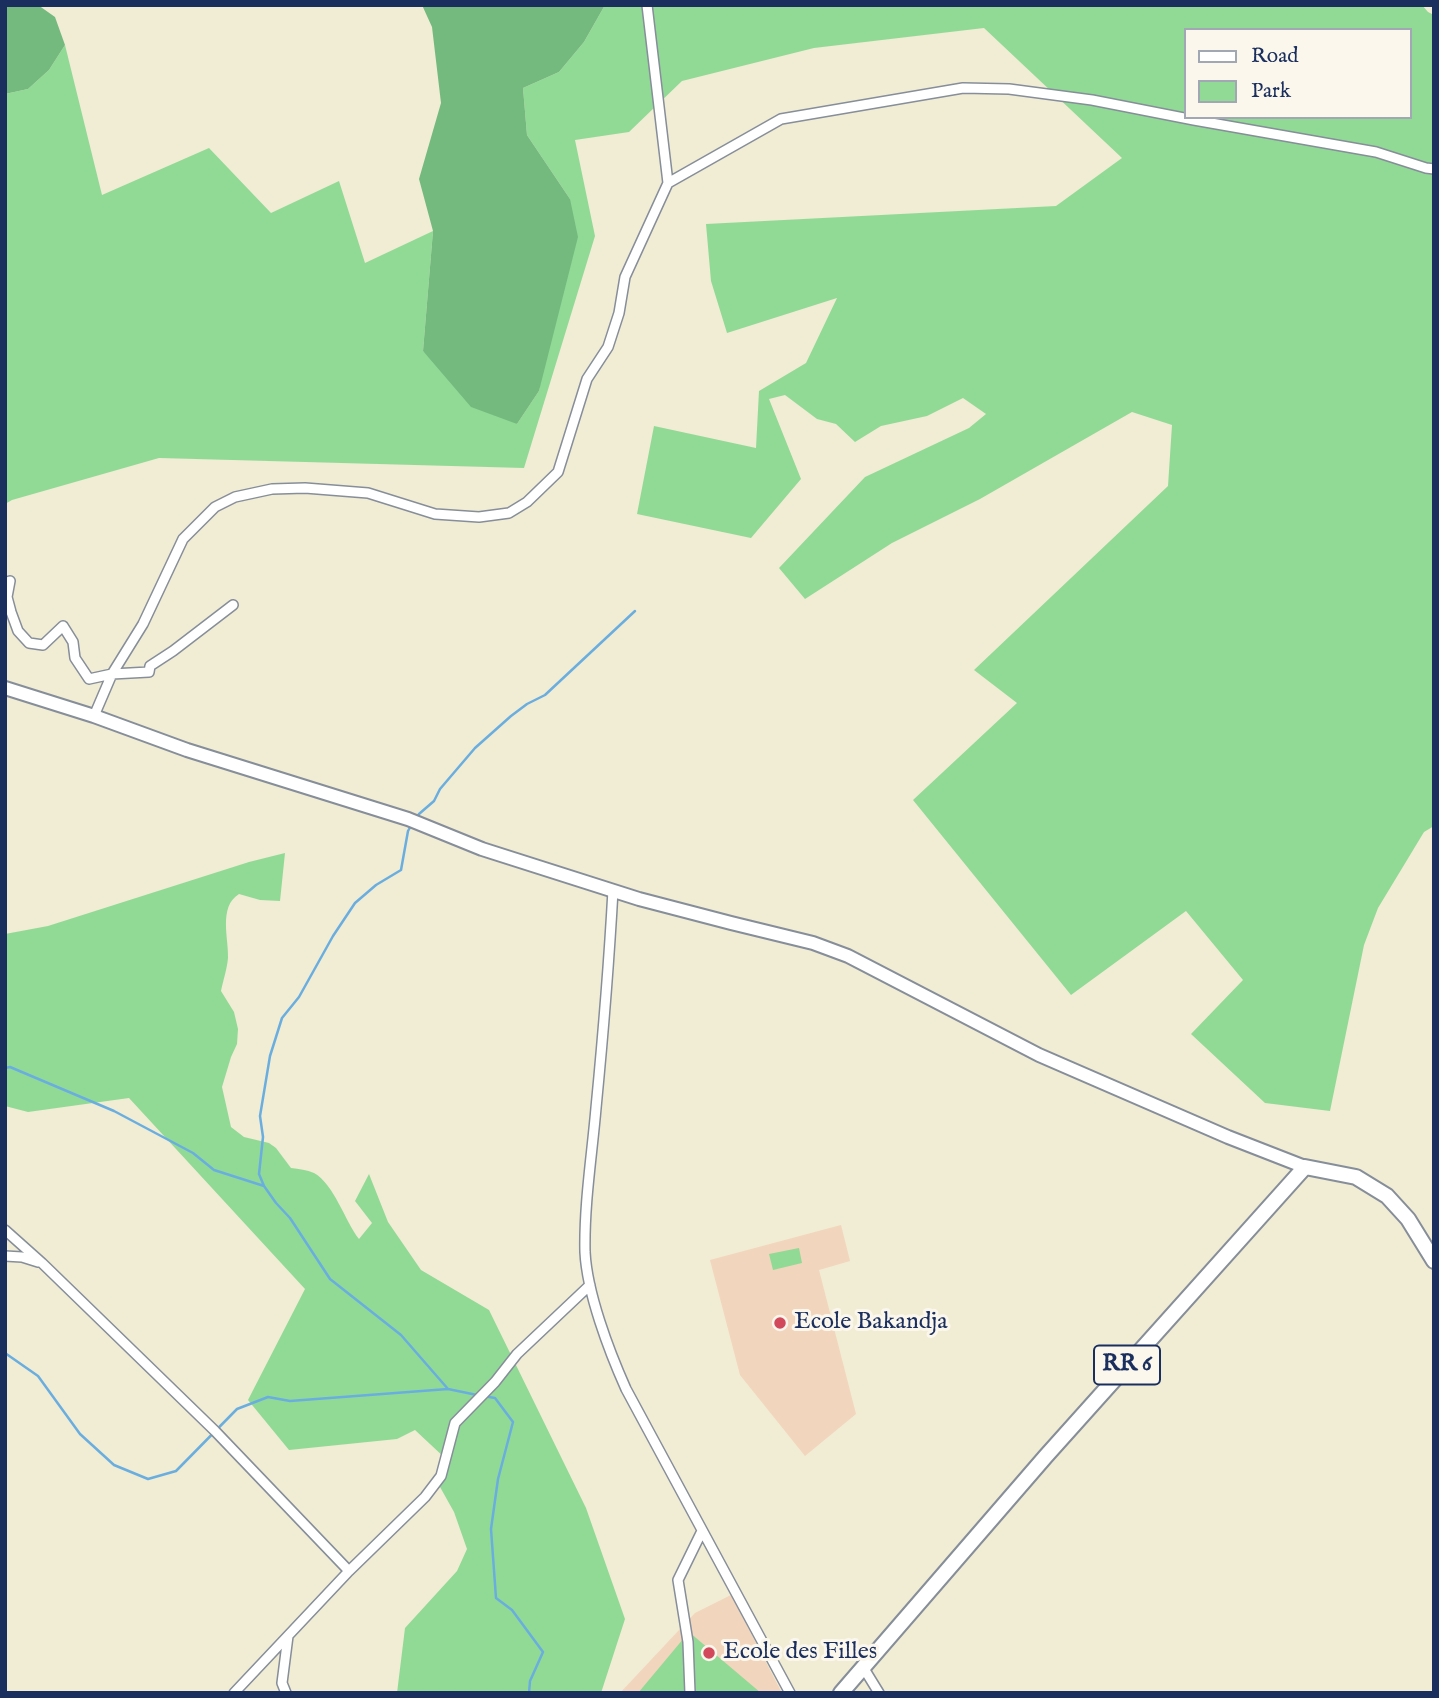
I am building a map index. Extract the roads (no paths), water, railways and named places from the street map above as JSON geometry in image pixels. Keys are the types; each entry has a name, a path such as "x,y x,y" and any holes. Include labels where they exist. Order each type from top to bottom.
{"main road":[{"path":"5,688 94,716 187,750 421,823 482,849 614,890 813,943 849,956 1039,1055 1304,1167 1356,1177 1387,1196 1408,1219 1434,1261"},
{"name":"RR 6","path":"842,1693 1046,1456 1304,1167"}],"street":[{"path":"94,716 112,674 143,624 183,539 215,507 234,498 272,489 305,488 368,493 435,514 479,517 509,513 527,502 558,472 587,379 608,347 619,313 625,277 668,183 647,5"},
{"path":"668,183 781,118 963,88 1009,89 1092,100 1184,118"},
{"path":"1189,119 1376,152 1434,169"},
{"path":"5,583 10,581 6,597 18,631 29,643 43,645 63,626 74,642 75,657 89,679 112,674 149,672 150,666 233,604"},
{"path":"614,890 587,1212 585,1253 590,1286 613,1359 626,1389 790,1693"},
{"path":"5,1230 215,1431 349,1571"},
{"path":"5,1256 22,1257 42,1263"},
{"path":"234,1693 349,1571 425,1497 441,1476 455,1423 495,1382 517,1354 590,1286"},
{"path":"690,1693 688,1642 678,1580 702,1531"},
{"path":"286,1693 282,1683 288,1636"},
{"path":"863,1667 880,1693"}],"waterway":[{"path":"415,819 434,801 440,789 475,748 511,716 545,695 635,611"},
{"path":"412,824 408,831 401,870 376,885 355,903 299,997 282,1018 270,1056 260,1116 263,1137 259,1174 264,1186 290,1218 330,1279 401,1335 448,1389"},
{"path":"5,1068 10,1067 114,1111 193,1153 214,1170 264,1186"},
{"path":"5,1353 38,1376 80,1434 114,1465 148,1479 176,1471 237,1409 268,1397 290,1401 448,1389 477,1395"},
{"path":"483,1396 495,1398 513,1422 498,1479 491,1529 496,1598 512,1610 543,1652 530,1681 529,1693"}],"place":[{"name":"Ecole Bakandja","path":"780,1323"},
{"name":"Ecole des Filles","path":"709,1653"}]}
